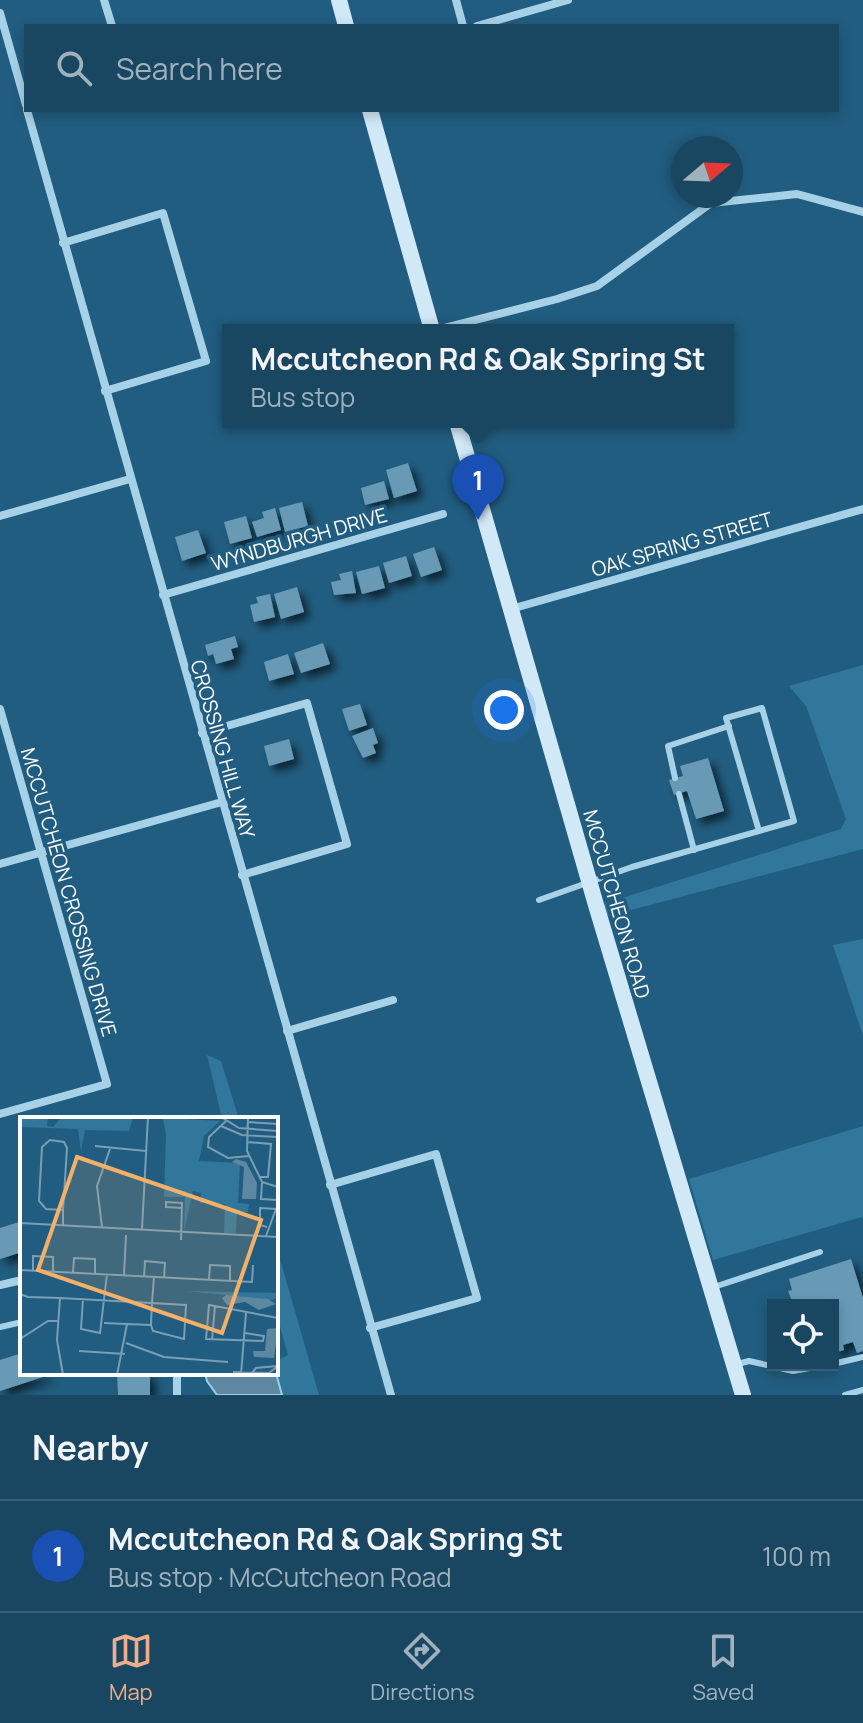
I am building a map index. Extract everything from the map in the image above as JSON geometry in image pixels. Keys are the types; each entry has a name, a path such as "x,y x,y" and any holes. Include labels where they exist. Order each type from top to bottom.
{"main road":[{"path":"339,0 345,24"},
{"path":"371,112 432,324"},
{"name":"MCCUTCHEON ROAD","path":"459,428 743,1395"}],"street":[{"path":"104,0 111,24"},
{"path":"456,0 462,24"},
{"path":"484,24 568,0"},
{"name":"CROSSING HILL WAY","path":"0,13 24,97"},
{"name":"CROSSING HILL WAY","path":"28,112 391,1395"},
{"path":"458,324 597,286 711,203 797,194 863,212"},
{"path":"63,243 163,213 206,361 105,391"},
{"path":"0,516 130,479"},
{"name":"OAK SPRING STREET","path":"510,609 863,509"},
{"name":"WYNDBURGH DRIVE","path":"163,595 443,514"},
{"path":"202,733 307,703 347,844 242,875"},
{"name":"MCCUTCHEON CROSSING DRIVE","path":"0,709 107,1084 0,1114"},
{"path":"0,864 222,802"},
{"path":"287,1031 393,1000"},
{"path":"330,1185 436,1154 477,1298 370,1328"},
{"path":"0,1285 20,1280"}],"lane":[{"path":"539,900 794,821 762,708 726,718 759,831"},
{"path":"675,778 668,746 729,726"},
{"path":"679,794 694,850"},
{"path":"711,1288 820,1252"},
{"path":"0,1327 20,1322"},
{"path":"839,1363 863,1357"},
{"path":"734,1365 749,1361 767,1364"},
{"path":"845,1395 863,1390"}],"shaded area":[{"path":"863,665 863,849 608,916 603,904 841,829 846,819 806,706 789,686"},
{"path":"863,939 863,1036 833,945"},
{"path":"207,1055 221,1061 238,1117 222,1117"},
{"path":"863,1126 863,1220 862,1217 713,1260 689,1179"},
{"path":"278,1252 319,1395 282,1395 277,1375 278,1360 288,1355 278,1319"},
{"path":"206,1375 277,1375 282,1395 217,1395"}],"building":[{"path":"408,463 417,491 394,498 386,470"},
{"path":"384,481 389,499 365,505 361,488"},
{"path":"302,502 308,526 285,532 279,508"},
{"path":"275,508 281,530 257,537 252,522 264,518 262,512"},
{"path":"246,516 252,538 230,544 224,522"},
{"path":"198,530 206,553 182,561 175,537"},
{"path":"434,547 442,570 421,577 413,554"},
{"path":"406,556 412,576 389,583 383,563"},
{"path":"379,566 385,588 362,594 356,572"},
{"path":"352,571 356,593 334,595 331,582 341,580 339,574"},
{"path":"297,587 304,612 281,619 274,594"},
{"path":"270,594 275,617 254,622 250,605 258,603 256,597"},
{"path":"235,636 238,647 231,649 234,659 216,664 213,654 208,656 205,645"},
{"path":"323,643 330,664 301,673 294,653"},
{"path":"288,654 294,674 269,681 264,662"},
{"path":"360,704 367,725 349,731 342,709"},
{"path":"373,728 378,743 373,745 376,753 363,758 352,736"},
{"path":"289,739 294,759 269,766 264,746"},
{"path":"708,758 724,811 696,819 687,791 674,795 669,780 683,776 680,766"},
{"path":"20,1222 20,1253 0,1259 0,1228"},
{"path":"851,1259 863,1298 863,1351 857,1353 853,1342 843,1345 844,1350 839,1352 839,1299 791,1299 789,1279"},
{"path":"20,1354 20,1375 49,1375 0,1391 0,1360"},
{"path":"117,1375 150,1375 150,1395 118,1395"}],"place":[{"name":"Mccutcheon Rd & Oak Spring St","path":"478,520"}]}
